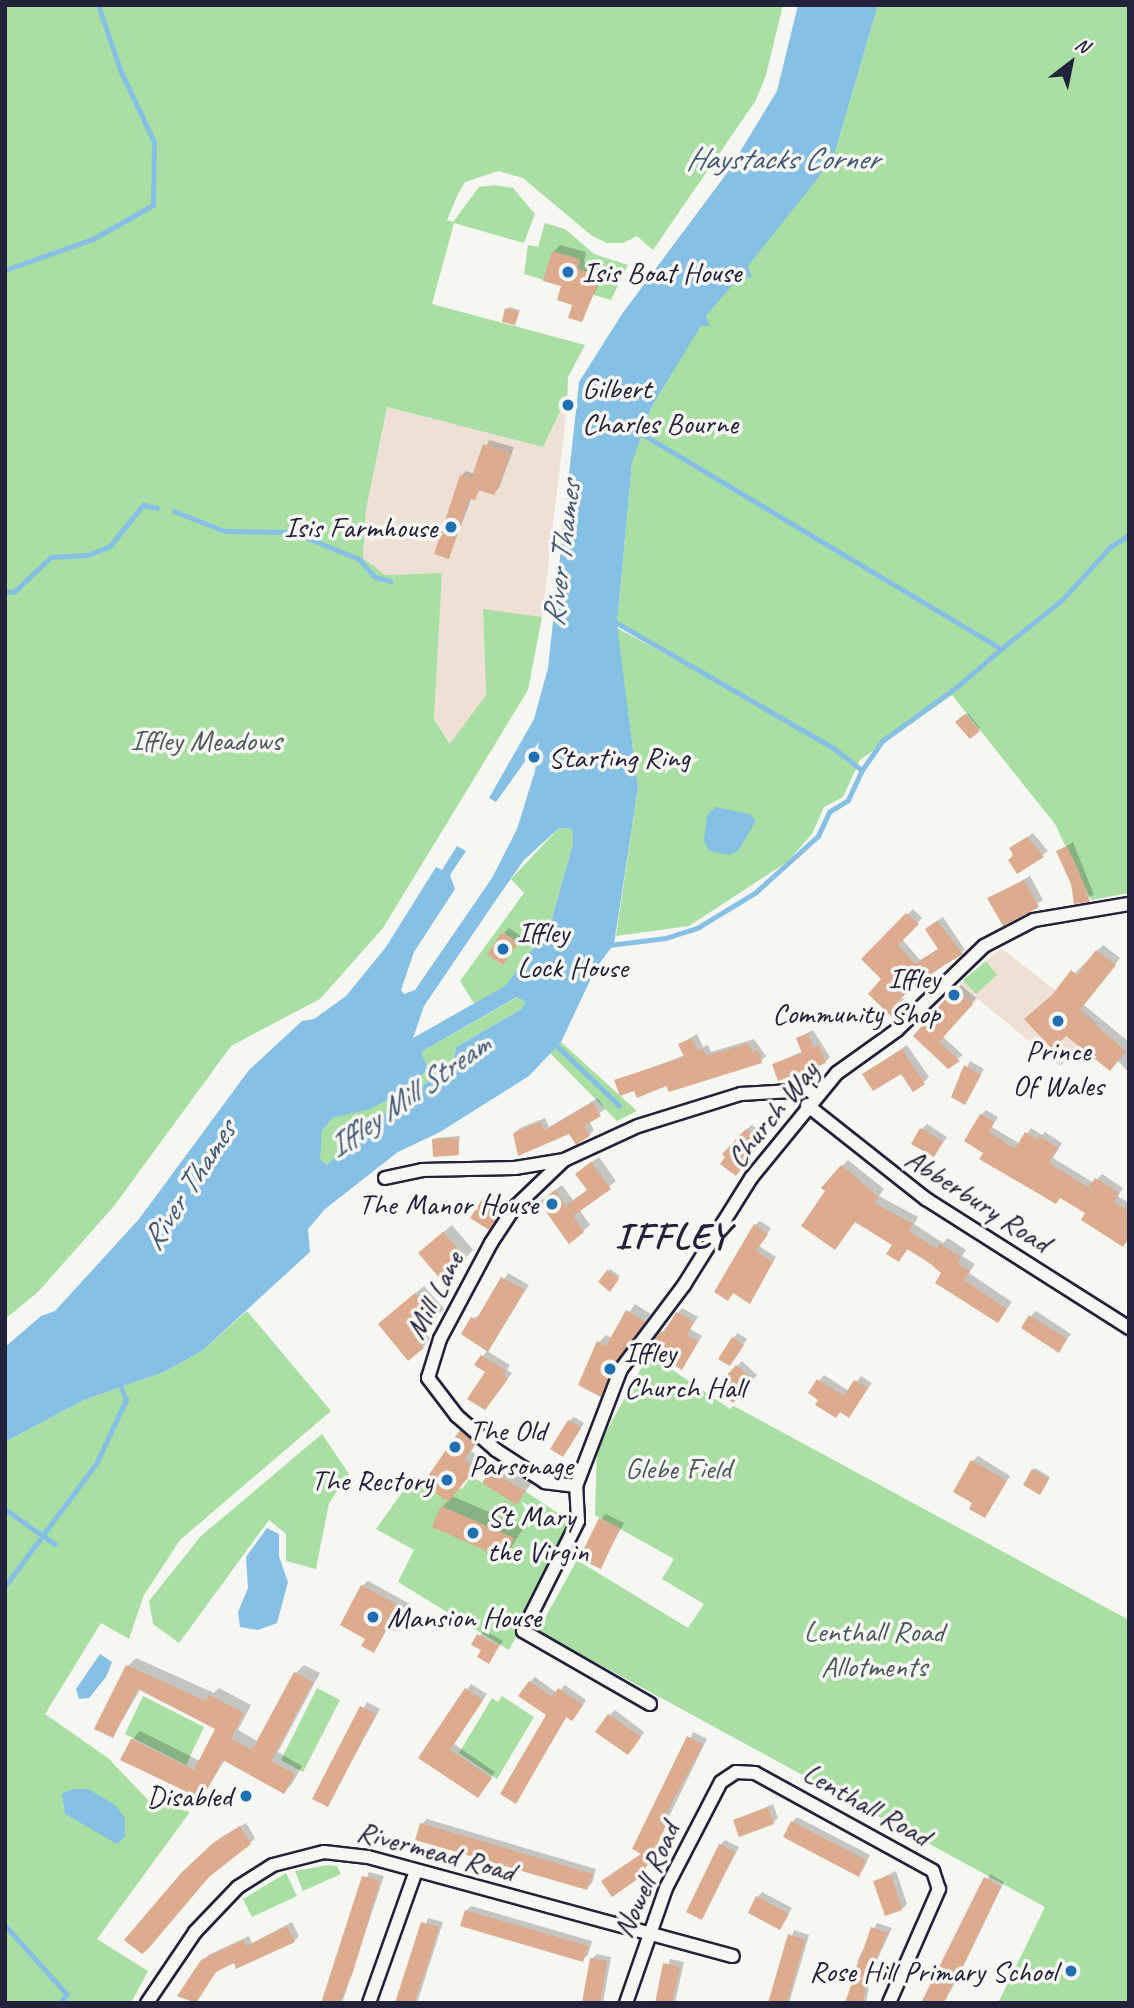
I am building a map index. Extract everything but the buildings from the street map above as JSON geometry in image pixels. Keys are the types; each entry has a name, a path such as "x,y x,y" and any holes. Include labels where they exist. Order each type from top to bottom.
{"street":[{"name":"Church Way","path":"576,1486 621,1369 684,1285 751,1178 811,1100 837,1073 897,1030 984,946 1034,920 1129,904"},
{"name":"Mill Lane","path":"385,1178 422,1170 515,1168 564,1160 699,1104 773,1090 809,1090 811,1100"},
{"name":"Abberbury Road","path":"811,1100 926,1199 1129,1328"},
{"name":"Mill Lane","path":"564,1160 514,1208 491,1243 440,1339 428,1378 457,1416 496,1450 545,1482 576,1486"},
{"path":"576,1486 578,1521 565,1556 523,1631 650,1704"},
{"name":"Lenthall Road","path":"721,1782 736,1772 755,1773 933,1871 939,1889 889,2003"},
{"name":"Nowell Road","path":"626,2003 647,1935 721,1782"},
{"name":"Rivermead Road","path":"147,2003 195,1932 231,1893 263,1870 324,1852 368,1857 647,1935 733,1956"},
{"path":"369,2003 416,1871"}],"shaded area":[{"path":"387,407 543,447 562,407 567,407 542,617 483,610 486,695 451,744 434,719 442,573 385,575 363,559 366,510"},
{"path":"1001,948 1097,1023 1061,1067 978,999 964,1014 945,998"}],"green space":[{"name":"Iffley Meadows","path":"5,5 783,5 766,75 756,100 653,250 637,236 623,243 607,243 592,236 523,178 498,171 465,182 447,220 453,222 479,187 495,185 513,188 535,214 524,243 454,223 432,304 585,345 568,377 567,407 562,407 543,447 387,407 366,510 363,558 385,575 442,573 434,719 450,744 486,695 483,609 542,617 528,690 383,928 320,999 231,1046 114,1206 38,1292 5,1319"},
{"path":"878,5 1129,5 1129,893 1091,900 1055,824 952,695 860,760 843,797 824,807 812,834 787,862 689,926 616,936 638,788 617,628 789,721 617,624 632,463 652,406 706,316 833,159"},
{"path":"545,223 565,229 594,254 628,265 611,300 524,274 528,245 538,247"},
{"path":"559,828 572,829 573,844 550,925 505,986 475,1005 460,981 524,893 511,879","holes":["503,932 518,943 502,965 488,955"]},
{"path":"986,961 997,975 976,994 963,980"},
{"path":"518,997 526,1002 520,1010 456,1047 453,1064 359,1132 327,1165 319,1160 322,1131 332,1117 369,1109 406,1090 421,1078 421,1052"},
{"path":"561,1042 637,1111 617,1121 550,1053"},
{"path":"247,1311 331,1411 180,1540 144,1595 129,1639 101,1623 45,1714 108,1758 148,1800 190,1812 97,1939 148,1971 131,2003 5,2003 5,1442 84,1400 164,1372 202,1351"},
{"name":"Lenthall Road Allotments","path":"649,1354 730,1409 734,1406 1129,1620 1129,2003 998,2003 1045,1907 538,1631 577,1560 688,1628 704,1604 662,1579 674,1559 595,1515 597,1448"},
{"path":"322,1434 349,1474 329,1503 316,1569 286,1561 286,1534 269,1520 179,1643 153,1624 149,1601 201,1536"},
{"path":"414,1476 436,1493 463,1488 471,1476 517,1504 525,1491 574,1524 509,1650 398,1582 414,1550 376,1529"},
{"path":"317,1688 340,1700 303,1772 281,1760"},
{"path":"143,1696 204,1727 186,1765 125,1734"},
{"path":"502,1696 534,1717 497,1779 459,1753 492,1698 498,1702"},
{"path":"337,1866 341,1874 303,1891 295,1871"},
{"path":"286,1873 297,1896 252,1917 243,1899"}],"water":[{"path":"798,5 878,5 833,159 748,266 752,278 741,275 706,316 710,326 701,326 652,406 632,463 617,624 638,788 614,944 596,968 561,1042 529,1076 440,1132 398,1152 325,1209 308,1229 310,1252 202,1351 164,1372 84,1400 5,1442 5,1347 41,1316 55,1311 139,1219 249,1070 302,1021 314,1019 346,996 386,947 436,867 442,870 457,846 466,851 450,875 455,889 414,952 401,990 404,994 415,990 492,878 517,829 535,771 539,742 496,802 489,798 534,719 548,668 579,382 622,314 727,173 777,91","holes":["559,828 572,829 573,844 550,925 505,986 413,1038 424,1006 498,897 524,860","517,997 526,1002 520,1010 456,1047 453,1064 359,1132 327,1165 320,1160 322,1131 332,1118 370,1109 406,1090 428,1069 421,1052"]},
{"path":"715,807 750,814 756,821 738,851 729,855 709,851 704,841 707,816"},
{"path":"267,1528 279,1534 279,1556 288,1582 277,1623 258,1630 240,1627 238,1612 248,1588 246,1557"},
{"path":"100,1654 112,1662 106,1677 89,1698 79,1699 76,1689"},
{"path":"73,1789 88,1789 115,1805 125,1818 125,1837 117,1844 65,1814 62,1794"}],"waterway":[{"path":"5,270 93,239 153,205 154,142 120,70 98,5"},
{"path":"639,432 1001,649 1062,600 1110,547 1129,535"},
{"path":"5,591 14,592 51,557 87,555 110,546 143,505 157,508"},
{"path":"174,511 225,531 293,532 359,559 375,577 391,581"},
{"path":"612,620 835,749 862,770 882,741 957,687 1001,649"},
{"path":"609,945 666,938 699,927 755,893 818,836 829,812 848,800 862,770"},
{"path":"554,1043 619,1105"},
{"path":"5,1586 96,1464 126,1400 119,1383"},
{"path":"5,1509 55,1544"},
{"path":"5,1925 67,1994 61,2003"}],"place":[{"name":"Isis Boat House","path":"568,272"},
{"name":"Gilbert Charles Bourne","path":"568,405"},
{"name":"Isis Farmhouse","path":"451,527"},
{"name":"Starting Ring","path":"534,757"},
{"name":"Iffley Lock House","path":"503,949"},
{"name":"Iffley Community Shop","path":"954,995"},
{"name":"Prince Of Wales","path":"1058,1021"},
{"name":"The Manor House","path":"552,1204"},
{"name":"Iffley Church Hall","path":"610,1369"},
{"name":"The Old Parsonage","path":"455,1447"},
{"name":"The Rectory","path":"447,1480"},
{"name":"St Mary the Virgin","path":"473,1533"},
{"name":"Mansion House","path":"373,1617"},
{"name":"Disabled","path":"246,1796"},
{"name":"Rose Hill Primary School","path":"1071,1971"}],"district":[{"name":"IFFLEY","path":"673,1236"}],"water label":[{"name":"Haystacks Corner","path":"782,159"},
{"name":"River Thames","path":"562,554"},
{"name":"Iffley Mill Stream","path":"409,1096"},
{"name":"River Thames","path":"189,1186"}],"park label":[{"name":"Glebe Field","path":"678,1468"}]}
